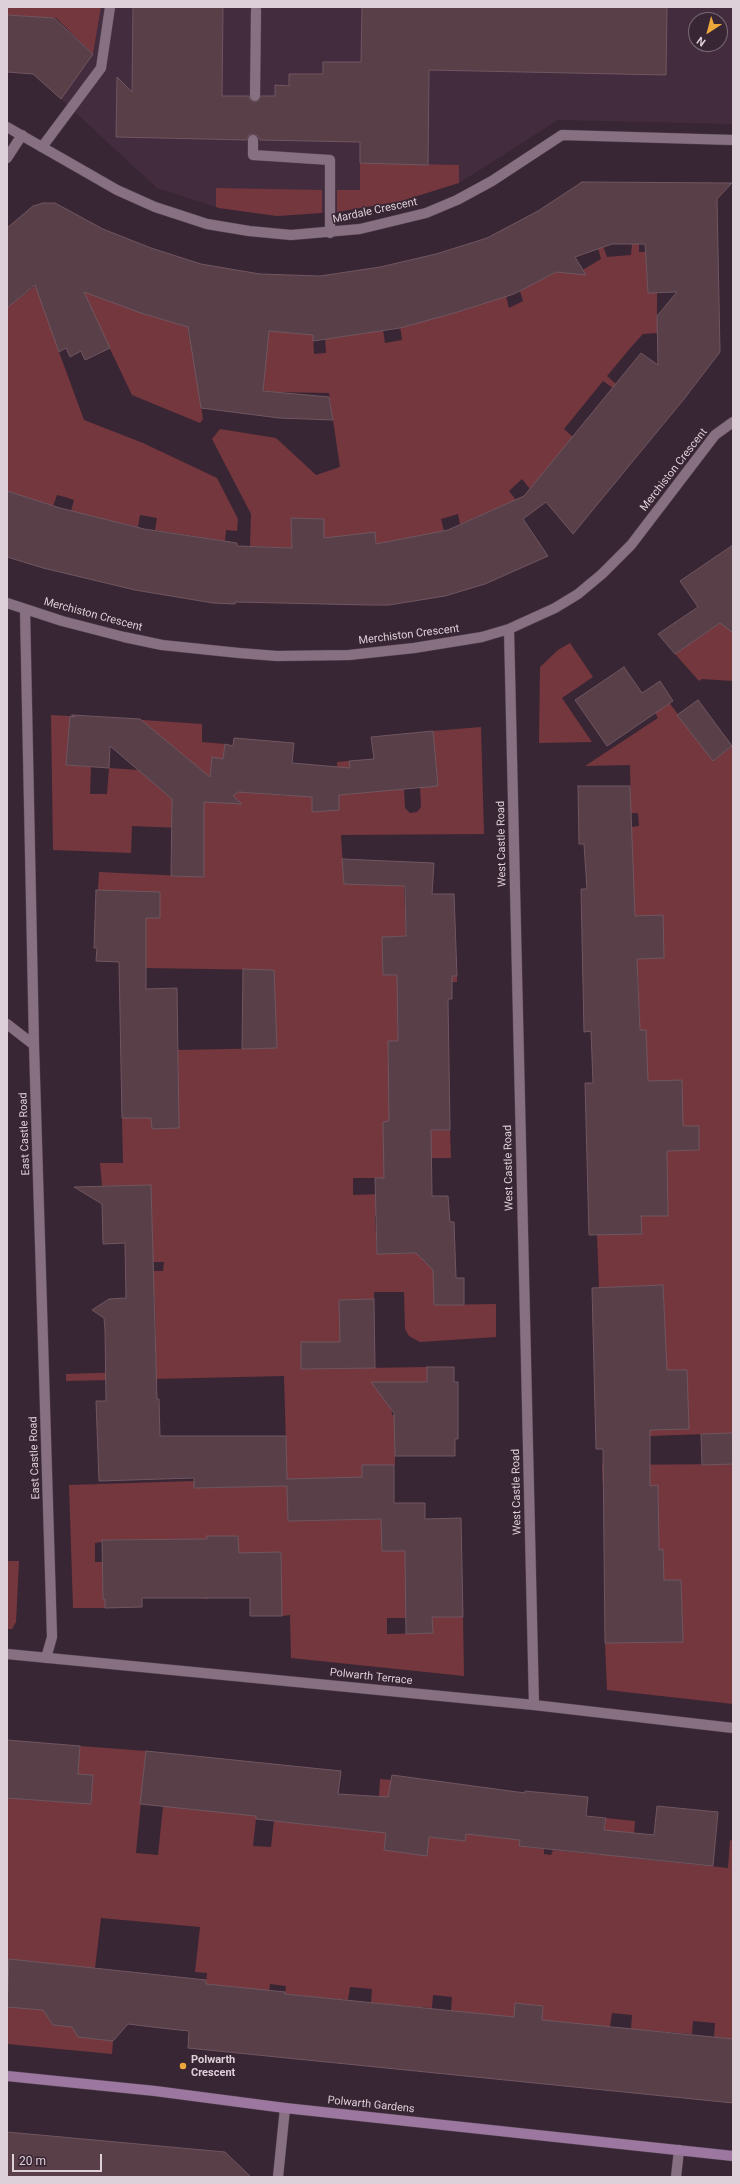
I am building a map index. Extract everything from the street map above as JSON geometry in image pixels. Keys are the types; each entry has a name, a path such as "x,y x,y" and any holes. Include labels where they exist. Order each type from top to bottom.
{"street":[{"path":"42,147 101,68 110,7"},
{"path":"255,96 256,10"},
{"name":"Mardale Crescent","path":"7,127 117,190 155,207 205,223 249,231 291,235 330,233 394,222 426,213 451,203 492,181 562,135 733,140"},
{"path":"7,158 22,135"},
{"path":"253,140 253,155 330,160 330,233"},
{"name":"Merchiston Crescent","path":"7,603 77,625 162,645 203,651 277,656 349,655 414,648 482,637 509,629 555,608 578,594 602,574 631,545 715,435 733,422"},
{"name":"East Castle Road","path":"25,609 34,1044 52,1637 46,1658"},
{"name":"West Castle Road","path":"509,629 534,1705"},
{"path":"7,1024 34,1044"},
{"name":"Polwarth Terrace","path":"7,1654 534,1705 733,1728"},
{"name":"Polwarth Gardens","path":"7,2076 155,2091 285,2108 733,2156"},
{"path":"278,2177 285,2108"},
{"path":"676,2177 680,2150"}],"shaded area":[{"path":"7,7 101,7 93,54 56,18 7,15"},
{"path":"101,7 733,7 733,124 558,120 459,183 401,201 337,212 277,216 219,208 157,188 61,99 93,54"},
{"path":"360,163 459,165 459,183 401,201 337,212 337,190 360,190"},
{"path":"216,188 322,190 322,213 277,216 219,208 216,207"},
{"path":"632,244 639,244 639,252 650,252 647,277 648,293 657,293 657,333 643,334 607,376 616,384 613,388 603,381 564,429 573,437 530,489 522,479 509,491 516,500 460,524 458,514 441,519 444,531 376,544 375,532 324,541 324,519 291,518 291,542 296,548 250,546 251,514 212,439 220,429 276,438 316,475 340,467 329,393 275,392 197,381 203,419 200,423 132,395 102,332 87,330 59,352 84,420 143,443 217,478 238,519 237,531 226,530 225,541 155,530 157,518 140,515 138,527 71,511 74,500 65,497 57,495 53,506 7,491 7,308 39,283 90,305 84,292 141,313 188,327 189,339 202,342 269,331 313,334 314,354 326,353 325,339 383,330 385,343 402,340 400,326 454,313 506,296 509,308 523,301 520,291 569,265 576,274 601,259 598,248 603,246 607,257 631,255"},
{"path":"723,621 733,632 733,681 702,679 699,681 675,654"},
{"path":"570,643 593,677 562,698 592,742 539,743 540,667 558,650"},
{"path":"668,701 713,761 733,746 733,1433 650,1436 650,1430 666,1430 666,1414 688,1414 687,1370 648,1370 665,1330 663,1285 599,1288 597,1235 642,1234 641,1216 668,1216 668,1177 626,1177 625,1152 699,1150 699,1127 675,1126 636,1082 635,1054 647,1053 646,1030 640,1030 638,971 632,959 649,959 649,941 663,915 635,916 634,888 616,888 631,827 639,826 638,813 631,813 630,765 585,766 658,718 654,711"},
{"path":"51,715 70,716 66,765 91,767 90,794 107,794 109,768 138,770 142,720 202,724 202,742 225,744 223,759 212,758 208,793 232,791 289,796 311,784 313,812 339,810 337,762 349,761 352,793 404,789 405,808 410,813 417,812 421,807 420,787 438,786 433,731 481,727 484,834 341,835 344,884 404,886 406,936 382,937 383,975 457,976 457,982 452,982 397,1005 398,1041 388,1042 388,1063 398,1063 399,1121 383,1122 383,1139 399,1139 399,1131 450,1130 451,1158 431,1158 403,1178 353,1178 353,1195 380,1194 403,1215 375,1216 377,1254 423,1253 423,1261 428,1265 441,1265 433,1278 434,1305 496,1304 496,1337 420,1342 409,1336 405,1329 404,1292 374,1292 374,1299 339,1300 340,1342 301,1342 302,1369 427,1367 427,1382 391,1403 392,1415 399,1415 395,1440 395,1465 362,1465 362,1489 318,1502 317,1478 287,1479 284,1376 66,1381 66,1374 156,1371 155,1298 151,1298 151,1271 163,1271 164,1262 152,1262 150,1185 102,1186 100,1163 123,1163 122,1118 151,1118 152,1129 179,1128 178,1050 277,1048 274,970 145,968 146,918 160,918 160,892 98,890 99,872 204,877 204,829 132,826 131,853 53,850"},
{"path":"733,1464 733,1704 607,1690 605,1643 683,1642 681,1580 647,1580 664,1564 663,1550 659,1549 658,1486 603,1486 602,1465"},
{"path":"194,1481 195,1488 287,1486 288,1521 404,1519 381,1524 382,1551 405,1551 406,1618 387,1618 387,1634 433,1633 432,1617 463,1617 464,1676 291,1658 290,1615 282,1616 281,1553 239,1553 238,1536 207,1537 208,1599 188,1597 186,1539 173,1539 173,1557 160,1557 159,1539 103,1540 102,1542 95,1543 95,1562 103,1562 103,1599 105,1599 105,1608 73,1608 69,1485"},
{"path":"7,1561 19,1561 16,1622 12,1629 7,1629"},
{"path":"80,1746 146,1751 136,1853 158,1855 163,1806 262,1763 253,1846 271,1847 274,1821 349,1829 353,1795 379,1798 380,1779 392,1780 384,1850 427,1856 429,1837 465,1841 466,1834 522,1820 519,1846 544,1849 544,1854 551,1855 553,1850 602,1855 606,1818 635,1821 632,1858 728,1868 730,1840 733,1841 733,2039 714,2037 715,2023 693,2021 692,2034 631,2029 632,2015 612,2013 610,2027 542,2020 543,2006 516,2003 514,2017 451,2011 452,1997 433,1995 432,2008 371,2003 372,1989 350,1987 348,2000 285,1994 286,1986 270,1984 269,1995 234,1987 206,1984 207,1973 195,1972 200,1927 101,1918 95,1968 9,1960 7,1980 7,1798 91,1804 93,1775 78,1774"},
{"path":"7,2007 43,2010 53,2025 72,2027 78,2037 113,2041 112,2054 7,2044"}],"building":[{"path":"133,7 223,7 222,96 249,96 250,100 255,102 258,101 261,96 275,96 275,85 289,86 289,74 323,74 323,62 361,62 362,7 667,7 666,75 429,70 428,165 360,163 360,142 260,140 258,136 253,134 249,135 247,140 116,137 117,77 132,92"},
{"path":"7,15 54,18 93,54 61,99 33,74 7,72"},
{"path":"582,182 732,183 717,199 720,352 684,399 573,534 546,502 523,519 548,556 485,584 445,596 389,605 235,602 235,604 213,603 135,590 43,568 7,557 7,491 60,508 144,529 237,543 237,546 292,548 291,518 324,519 324,538 375,532 376,544 448,530 524,496 641,353 658,365 657,316 677,292 648,293 645,244 612,244 575,257 586,275 556,272 514,294 400,328 313,341 313,335 269,331 263,391 329,397 333,420 279,418 201,408 188,327 141,313 84,292 110,348 85,360 81,351 70,357 66,348 59,352 35,285 7,308 7,228 33,206 43,203 55,203 103,229 151,248 201,264 260,274 320,276 380,267 436,254 487,238 538,211"},
{"path":"733,545 733,633 720,623 675,654 658,634 698,607 680,581"},
{"path":"624,667 642,693 660,681 673,701 607,746 575,700"},
{"path":"698,700 732,746 713,761 677,715"},
{"path":"72,715 140,719 210,777 212,757 223,759 225,744 233,746 234,738 294,743 292,763 350,768 349,761 374,759 371,737 433,731 438,786 339,795 339,810 312,812 312,797 238,792 233,796 242,804 204,802 204,877 171,876 172,799 110,746 109,768 66,765 70,716 75,717"},
{"path":"578,786 630,786 635,916 663,915 664,958 637,959 640,1030 646,1030 648,1081 682,1080 683,1126 699,1126 699,1150 667,1151 668,1216 641,1216 642,1234 589,1235 585,1083 593,1083 591,1031 584,1032 581,889 587,889 584,844 579,844"},
{"path":"342,859 434,863 432,894 454,894 457,976 452,976 452,999 448,999 450,1130 431,1130 432,1196 448,1196 450,1222 454,1222 456,1278 464,1278 464,1305 434,1305 433,1270 416,1253 377,1254 375,1178 384,1178 383,1122 389,1121 388,1041 398,1041 397,975 383,975 382,937 406,936 405,886 344,884"},
{"path":"96,890 160,892 160,918 146,918 146,989 177,988 179,1128 152,1129 151,1118 122,1118 119,962 96,961 97,948 94,948"},
{"path":"243,969 274,970 277,1048 242,1049"},
{"path":"151,1185 157,1399 159,1399 160,1436 286,1436 287,1479 362,1477 362,1465 394,1465 394,1503 425,1503 425,1519 461,1518 463,1617 432,1617 433,1633 406,1634 405,1551 382,1551 381,1519 288,1521 287,1486 194,1488 194,1478 99,1481 96,1401 106,1401 105,1330 104,1318 92,1310 109,1299 126,1298 125,1243 103,1244 102,1204 74,1187"},
{"path":"663,1285 667,1370 687,1370 689,1429 650,1430 650,1486 658,1485 659,1550 663,1549 664,1580 681,1580 683,1642 605,1643 603,1449 596,1449 592,1288"},
{"path":"374,1299 375,1368 301,1369 301,1342 340,1342 339,1300"},
{"path":"427,1367 454,1367 454,1382 458,1382 458,1439 455,1439 455,1456 395,1456 394,1413 371,1382 427,1382"},
{"path":"733,1433 733,1464 702,1465 701,1434"},
{"path":"207,1536 238,1536 239,1553 281,1552 282,1616 250,1616 250,1598 142,1598 142,1607 105,1608 105,1599 103,1599 102,1540 207,1539"},
{"path":"7,1740 80,1746 78,1774 93,1775 91,1804 7,1798"},
{"path":"146,1751 341,1771 338,1794 388,1797 392,1775 525,1793 525,1791 588,1797 586,1816 606,1818 604,1830 654,1835 657,1806 718,1812 713,1866 519,1846 520,1840 466,1834 465,1841 429,1837 427,1856 384,1850 386,1833 256,1819 256,1816 140,1804"},
{"path":"9,1959 206,1980 206,1984 285,1992 285,1994 514,2017 515,2003 543,2006 542,2020 733,2039 733,2103 188,2048 189,2031 128,2024 113,2041 78,2037 72,2027 53,2025 43,2010 7,2007"},
{"path":"7,2132 225,2152 251,2177 7,2177"}],"place":[{"name":"Polwarth Crescent","path":"183,2066"}]}
